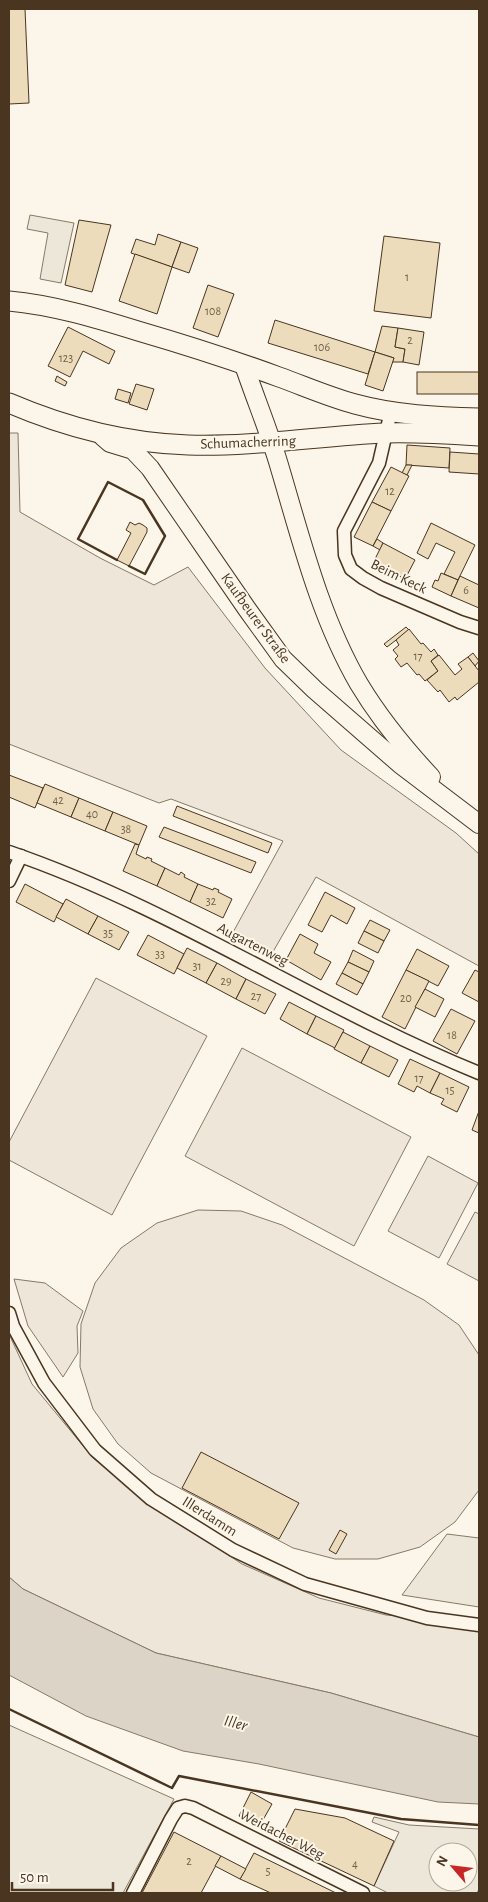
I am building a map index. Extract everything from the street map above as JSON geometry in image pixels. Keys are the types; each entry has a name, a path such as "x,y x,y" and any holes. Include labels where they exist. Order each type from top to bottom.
{"main road":[{"path":"9,290 36,304"},
{"path":"9,301 36,304 136,330 244,365 354,404 391,411 445,417 479,418"},
{"path":"9,314 36,304"},
{"name":"Schumacherring","path":"12,405 69,425 95,431 144,441 189,445 270,442 385,433 479,436"}],"street":[{"name":"Kaufbeurer Straße","path":"244,365 278,462 319,594 338,641 359,683 382,721 460,809"},
{"name":"Beim Keck","path":"391,411 379,463 344,531 346,555 352,568 362,578 460,622 479,628"},
{"name":"Kaufbeurer Straße","path":"95,431 110,443 132,450 150,468 246,610 283,659 315,690 400,764 479,824"},
{"path":"9,881 15,854"},
{"name":"Augartenweg","path":"15,854 92,884 220,946 351,1013 479,1073"},
{"name":"Illerdamm","path":"9,1313 13,1326 44,1383 95,1450 152,1500 233,1550 305,1584 426,1618 479,1625"},
{"name":"Weidacher Weg","path":"133,1893 171,1818 178,1808 185,1806 194,1808 363,1893"}],"shaded area":[{"path":"30,215 74,223 61,283 40,279 48,233 27,229"},
{"path":"9,433 18,433 20,512 100,558 154,585 188,567 265,668 341,750 456,833 479,854 479,966 316,877 270,957 231,936 283,841 171,799 159,803 9,744"},
{"path":"96,978 207,1036 112,1215 9,1160 9,1142"},
{"path":"242,1048 411,1137 354,1246 185,1156"},
{"path":"428,1156 478,1183 439,1258 388,1231"},
{"path":"198,1210 241,1211 282,1225 424,1300 459,1325 479,1355 479,1490 455,1522 420,1547 378,1559 335,1559 293,1548 151,1473 118,1444 93,1409 80,1367 81,1324 95,1283 121,1248 157,1223"},
{"path":"475,1212 479,1214 479,1281 447,1264"},
{"path":"14,1279 45,1283 83,1311 77,1326 78,1353 63,1377 28,1326"},
{"path":"9,1334 32,1384 93,1458 155,1507 242,1564 319,1598 386,1615 427,1618 479,1629 479,1737 331,1693 156,1653 23,1589 9,1577"},
{"path":"447,1534 479,1538 479,1607 402,1595"},
{"path":"9,1725 174,1799 123,1893 9,1893"},
{"path":"374,1817 409,1825 479,1829 478,1891 478,1842 428,1842 428,1892 477,1893 388,1893 374,1886 399,1832 372,1822"}],"water":[{"name":"Iller","path":"9,1577 23,1589 156,1653 331,1693 479,1737 479,1804 438,1802 259,1764 183,1751 86,1716 9,1675"}],"building":[{"path":"9,9 25,9 29,103 9,104"},
{"path":"79,220 111,225 92,292 65,285"},
{"path":"158,234 181,242 172,267 131,253 136,239 155,245"},
{"path":"384,236 440,243 431,318 374,311"},
{"path":"181,242 198,248 189,273 172,267"},
{"path":"135,254 172,267 157,314 119,301"},
{"path":"208,285 234,294 218,337 193,328"},
{"path":"275,320 375,352 368,374 268,343"},
{"path":"382,326 398,328 395,347 405,349 403,362 392,362 394,358 375,352"},
{"path":"68,327 115,351 109,364 83,351 70,377 48,366"},
{"path":"398,328 424,332 419,365 403,362 405,349 395,347"},
{"path":"375,352 394,358 383,391 365,385"},
{"path":"417,372 479,372 479,394 417,394"},
{"path":"57,376 67,382 65,386 55,381"},
{"path":"136,384 154,389 147,410 129,404"},
{"path":"118,389 131,393 128,403 115,399"},
{"path":"407,445 450,448 449,468 406,465"},
{"path":"450,452 479,454 479,474 449,472"},
{"path":"406,465 412,465 407,475 402,473"},
{"path":"391,467 409,476 391,511 372,502"},
{"path":"372,502 391,511 373,546 354,537"},
{"path":"130,522 135,525 139,523 143,525 147,528 147,532 129,566 117,560 131,533 126,530"},
{"path":"431,523 475,545 458,580 444,574 455,552 436,543 428,559 417,553"},
{"path":"377,539 383,543 380,550 373,546"},
{"path":"383,543 415,560 405,579 373,563"},
{"path":"441,573 458,580 451,596 432,587 435,580 438,581"},
{"path":"460,576 479,585 479,608 451,596"},
{"path":"406,627 409,630 387,647 384,644"},
{"path":"409,629 421,644 423,643 431,652 434,649 438,655 431,661 438,671 425,681 407,663 401,667 395,659 398,656 393,650 399,645 396,640"},
{"path":"473,653 479,661 475,666 468,657"},
{"path":"439,655 455,675 462,669 458,664 468,657 479,671 479,682 457,700 455,697 449,702 440,690 438,692 427,680 438,671 431,661"},
{"path":"9,775 43,788 35,808 9,797"},
{"path":"45,784 79,798 71,817 37,803"},
{"path":"79,798 113,812 105,831 71,817"},
{"path":"177,806 272,843 268,853 173,816"},
{"path":"113,812 147,826 139,845 105,831"},
{"path":"164,827 256,862 251,873 159,837"},
{"path":"135,844 139,845 136,854 146,859 147,857 152,859 151,861 165,868 157,886 123,871"},
{"path":"165,868 179,875 181,872 185,875 184,877 198,884 190,902 157,886"},
{"path":"25,884 63,904 54,922 16,902"},
{"path":"198,884 213,890 214,888 219,890 218,892 232,899 223,918 190,902"},
{"path":"325,892 355,908 347,924 331,915 322,932 308,925"},
{"path":"66,899 98,916 88,934 56,917"},
{"path":"98,916 129,932 119,950 88,934"},
{"path":"370,920 390,930 384,941 364,931"},
{"path":"364,931 384,941 378,953 358,943"},
{"path":"300,934 318,944 314,953 331,962 321,980 286,960"},
{"path":"148,935 184,954 174,974 137,955"},
{"path":"187,948 217,963 206,983 177,968"},
{"path":"417,949 449,966 438,986 406,970"},
{"path":"353,950 374,961 369,972 348,962"},
{"path":"348,962 369,972 363,984 342,973"},
{"path":"217,963 246,979 236,999 206,983"},
{"path":"406,970 429,981 405,1029 382,1017"},
{"path":"475,970 479,972 479,1002 462,993"},
{"path":"342,973 363,984 357,995 336,984"},
{"path":"246,979 276,994 265,1014 236,999"},
{"path":"425,989 444,999 435,1017 415,1007"},
{"path":"289,1002 316,1016 307,1034 280,1019"},
{"path":"451,1009 475,1021 457,1054 433,1041"},
{"path":"316,1016 344,1030 335,1048 307,1034"},
{"path":"343,1032 370,1046 361,1063 334,1049"},
{"path":"370,1046 398,1060 389,1077 361,1063"},
{"path":"410,1059 440,1073 430,1093 417,1086 414,1092 398,1084"},
{"path":"440,1073 469,1087 457,1112 441,1104 444,1099 430,1093"},
{"path":"479,1111 479,1133 472,1130"},
{"path":"201,1452 299,1503 279,1539 182,1488"},
{"path":"340,1530 347,1534 336,1554 329,1550"},
{"path":"251,1792 272,1804 259,1827 239,1816"},
{"path":"295,1809 345,1818 394,1841 374,1886 279,1841"},
{"path":"174,1832 221,1856 201,1893 142,1893"},
{"path":"254,1853 336,1893 271,1893 240,1879"},
{"path":"221,1856 246,1869 240,1879 215,1866"}],"wall":[{"path":"117,560 78,539 108,482 143,500 165,536 145,574 129,566"},
{"path":"9,1709 172,1788 179,1776 401,1819 479,1825"}]}
